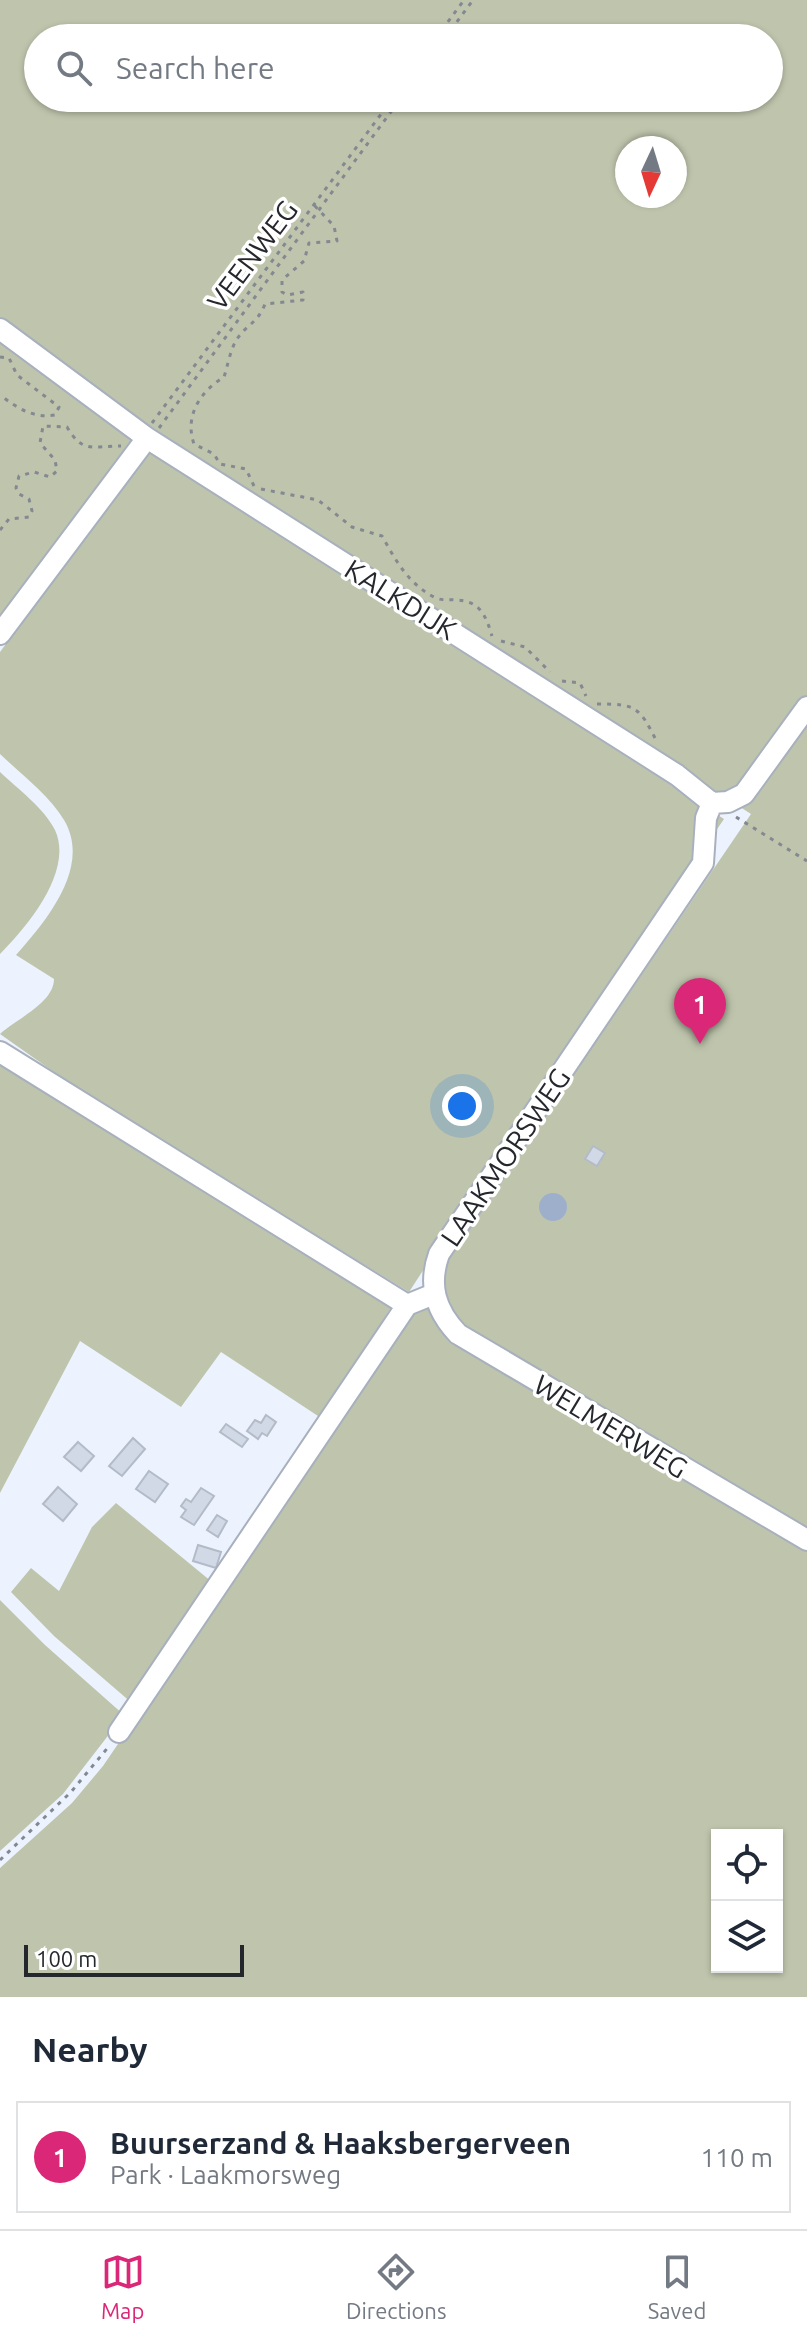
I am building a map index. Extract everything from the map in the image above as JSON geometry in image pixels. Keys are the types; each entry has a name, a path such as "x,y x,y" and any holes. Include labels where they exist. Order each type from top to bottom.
{"street":[{"name":"KALKDIJK","path":"0,329 144,442 677,775 712,803"},
{"path":"0,634 144,442"},
{"path":"712,803 728,802 744,794 807,707"},
{"name":"LAAKMORSWEG","path":"434,1294 432,1280 439,1254 703,863 706,818 712,803"},
{"path":"0,1052 407,1305"},
{"path":"119,1732 407,1305 434,1294"},
{"name":"WELMERWEG","path":"434,1294 446,1321 458,1334 807,1540"}],"path":[{"path":"446,24 464,0"},
{"path":"455,24 473,0"},
{"name":"VEENWEG","path":"144,442 152,423 383,112"},
{"path":"0,530 9,519 29,517 32,511 29,499 19,494 16,488 19,476 34,472 50,477 57,471 55,460 40,443 43,426 67,427 75,444 82,447 144,442 166,419 391,112"},
{"path":"314,205 334,226 337,241 309,243 304,261 282,280 282,292 287,295 303,292 303,300 265,304 256,323 237,339 224,377 206,389 196,402 191,434 194,444 208,448 220,464 246,469 255,487 318,500 352,527 382,536 399,566 414,583 435,597 464,600 480,607 488,618 493,639 525,647 557,680 580,683 593,704 632,706 641,713 677,775"},
{"path":"0,357 9,358 17,375 59,407 55,415 28,413 0,395"},
{"path":"712,803 807,861"},
{"path":"0,1860 98,1762"}],"green space":[{"path":"0,0 807,0 807,1997 0,1997 0,1868 72,1803 103,1766 751,814 147,424 0,317"},
{"path":"0,342 132,440 0,618"},
{"path":"149,451 724,819 575,1037 409,1292 85,1094 0,1034 41,1003 52,988 54,979 16,955 52,910 69,874 73,856 71,838 58,811 0,754 0,652"},
{"path":"0,772 44,814 55,830 59,846 58,863 45,897 23,929 0,954"},
{"path":"0,1053 393,1304 321,1418 221,1352 181,1407 80,1341 0,1493"},
{"path":"116,1503 212,1582 133,1704 54,1636 11,1592 31,1568 59,1591 92,1527"},
{"path":"0,1600 124,1715 63,1794 0,1851"}],"water":[{"path":"553,1193 563,1197 567,1207 563,1217 553,1221 543,1217 539,1207 543,1197"}],"building":[{"path":"593,1146 605,1153 597,1166 585,1159"},
{"path":"266,1415 276,1422 267,1436 262,1433 258,1439 247,1431 255,1420 261,1423"},
{"path":"226,1424 248,1439 242,1447 220,1432"},
{"path":"133,1438 145,1449 122,1476 109,1466"},
{"path":"78,1442 94,1456 81,1471 64,1457"},
{"path":"149,1471 168,1484 155,1502 136,1489"},
{"path":"58,1487 77,1504 63,1521 43,1504"},
{"path":"201,1488 214,1496 194,1525 181,1517 186,1510 181,1506 186,1499 191,1502"},
{"path":"217,1515 227,1521 218,1537 207,1530"},
{"path":"198,1545 221,1552 216,1568 193,1561"}],"place":[{"name":"Buurserzand & Haaksbergerveen","path":"700,1044"}]}
